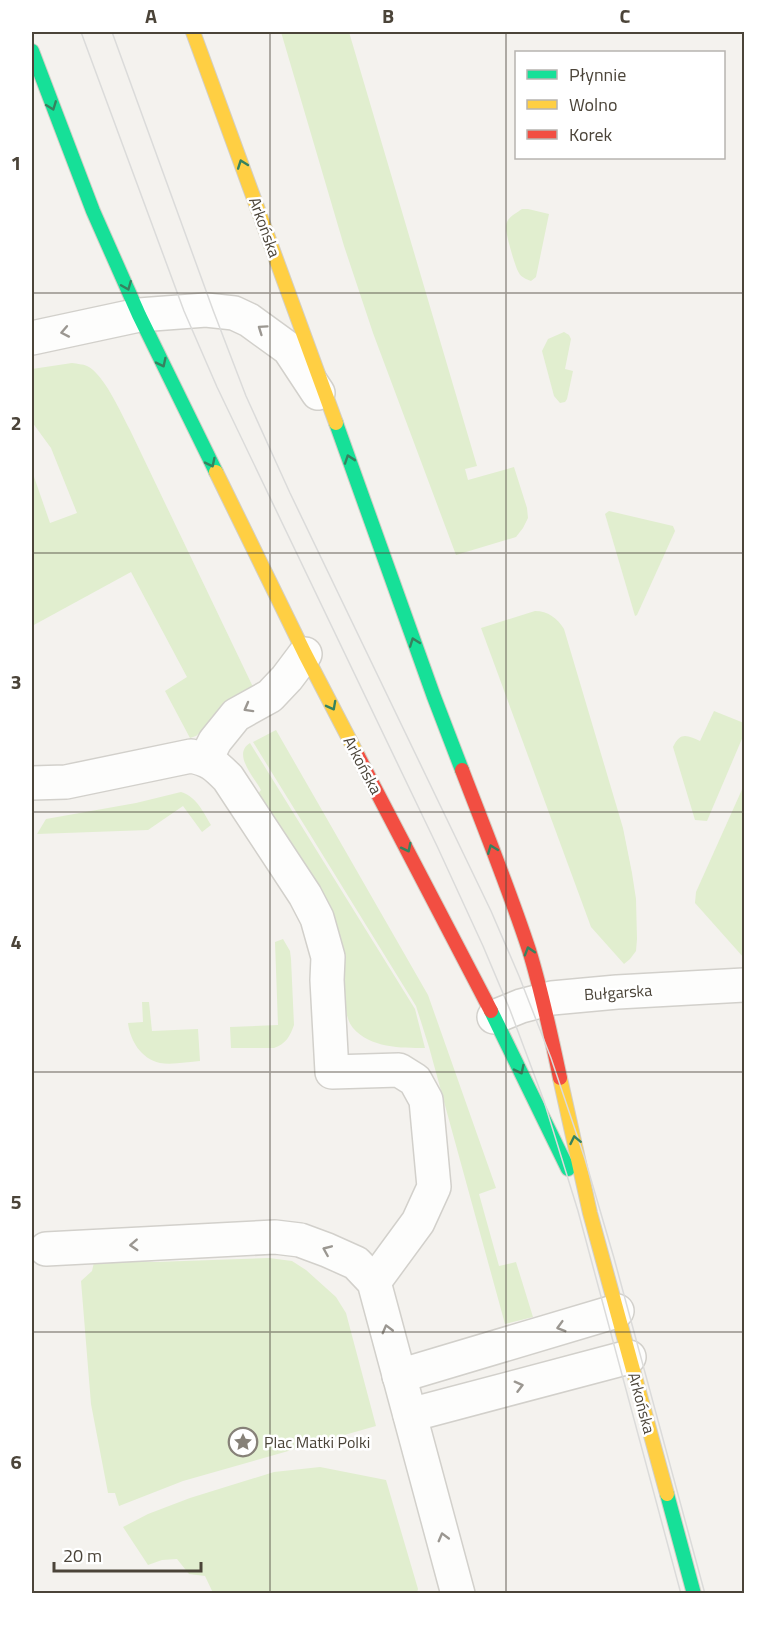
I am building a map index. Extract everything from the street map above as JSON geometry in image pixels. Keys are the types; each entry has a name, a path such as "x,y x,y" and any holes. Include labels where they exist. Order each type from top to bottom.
{"street":[{"name":"Arkońska","path":"193,32 434,697 513,904 543,999 590,1213 694,1593"},
{"name":"Arkońska","path":"32,51 93,211 139,315 304,654 494,1017 590,1213"},
{"name":"Arkońska","path":"139,315 206,310 234,313 249,320 289,349 336,423"},
{"path":"32,338 139,315"},
{"path":"206,759 215,741 236,715 270,696 287,678 304,654"},
{"path":"32,783 66,782 191,756 206,759 228,778 305,895 317,918 328,957 332,1072 399,1070 416,1080 426,1100 434,1187 418,1222 374,1282"},
{"name":"Bułgarska","path":"494,1017 543,999 626,991 744,985"},
{"path":"46,1249 275,1237 300,1240 356,1263 374,1282 458,1593"},
{"path":"399,1376 617,1311"},
{"path":"410,1415 629,1357"}],"green space":[{"path":"281,32 349,32 477,466 465,469 468,480 514,467 528,518 516,537 456,555 373,333 344,246"},
{"path":"522,209 549,214 536,277 531,281 521,276 517,270 506,229 510,218"},
{"path":"564,332 571,339 565,369 573,371 567,399 560,403 554,396 542,351 548,339"},
{"path":"72,363 85,365 93,370 112,395 253,687 196,736 190,738 165,691 187,677 131,572 32,626 32,471 50,523 77,513 51,448 32,422 32,369"},
{"path":"609,511 673,526 675,531 635,616 605,514"},
{"path":"535,611 552,616 564,629 623,828 636,899 637,939 636,951 624,964 591,927 481,628"},
{"path":"714,711 744,723 744,734 707,821 695,820 673,747 678,739 684,736 700,741"},
{"path":"276,730 428,995 496,1188 479,1194 499,1266 516,1262 533,1317 505,1324 416,1006 253,742"},
{"path":"250,743 415,1009 425,1048 396,1047 377,1043 360,1035 353,1028 346,1011 345,967 341,948 256,796 261,790 246,766 243,753"},
{"path":"744,785 744,958 695,903 696,892"},
{"path":"181,792 195,801 211,825 202,832 183,806 148,830 37,834 46,819 136,803"},
{"path":"283,939 290,951 291,959 294,1025 291,1033 285,1042 274,1048 231,1048 230,1027 278,1025 275,942"},
{"path":"142,1002 149,1002 152,1031 198,1029 200,1061 160,1063 142,1053 131,1036 128,1023 143,1022"},
{"path":"95,1258 155,1262 269,1258 292,1261 306,1270 336,1297 346,1313 376,1426 183,1481 119,1506 115,1493 108,1493 91,1404 81,1281 92,1271"},
{"path":"320,1467 386,1480 418,1589 417,1593 213,1593 205,1576 189,1574 177,1559 162,1560 148,1565 123,1527 148,1514 190,1498 274,1472"}],"tram line":[{"path":"81,32 184,311 217,387 437,846 510,1010 544,1101 578,1211 681,1594"},
{"path":"112,32 246,396 290,493 491,911 551,1058 585,1159 614,1258 705,1594"}],"traffic: fast":[{"path":"32,51 93,211 139,315 216,472"},
{"path":"336,423 462,770"},
{"path":"491,1011 568,1169"},
{"path":"667,1494 694,1594"}],"traffic: slow":[{"path":"193,32 336,423"},
{"path":"216,472 358,756"},
{"path":"560,1078 590,1213 667,1494"}],"traffic: jam":[{"path":"358,756 491,1011"},
{"path":"462,770 529,950 560,1078"}],"place":[{"name":"Plac Matki Polki","path":"243,1442"}]}
